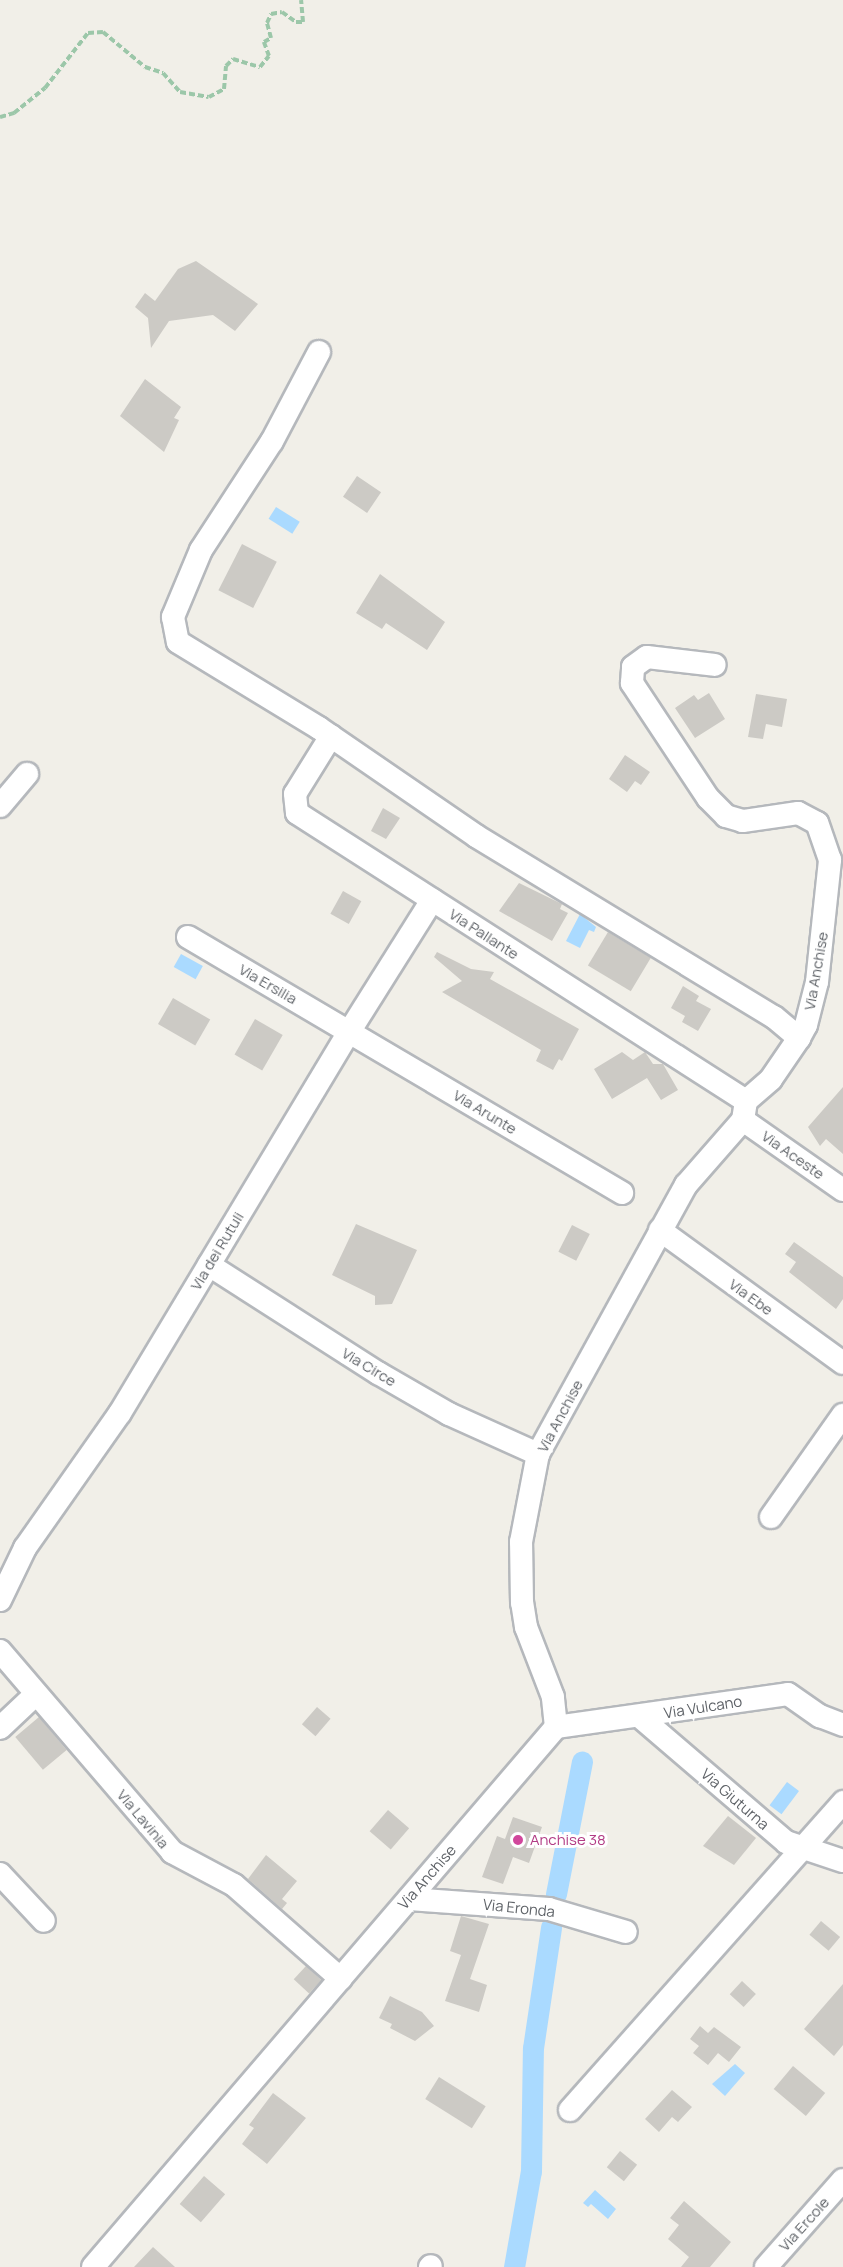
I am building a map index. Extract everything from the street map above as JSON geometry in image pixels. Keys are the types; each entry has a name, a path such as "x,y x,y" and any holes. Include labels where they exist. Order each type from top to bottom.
{"street":[{"path":"319,352 272,441 201,549 173,617 173,627 178,642 330,736 476,837 774,1017 799,1038"},
{"name":"Via Anchise","path":"101,2264 556,1727 553,1697 526,1627 522,1603 521,1542 538,1454 686,1185 771,1079 799,1038 806,1025 817,982 830,888 824,836 817,823 798,813 743,821 726,816 708,798 632,683 633,667 647,657 715,664"},
{"name":"Via Pallante","path":"330,736 295,794 297,813 432,900 744,1111"},
{"path":"0,806 27,774"},
{"name":"Via dei Rutuli","path":"0,1600 25,1548 120,1413 349,1032 432,900"},
{"name":"Via Ersilia","path":"188,937 349,1032"},
{"name":"Via Arunte","path":"349,1032 622,1193"},
{"name":"Via Aceste","path":"744,1111 843,1190"},
{"name":"Via Ebe","path":"660,1230 843,1364"},
{"name":"Via Circe","path":"208,1265 408,1390 538,1454"},
{"path":"771,1516 843,1415"},
{"name":"Via Lavinia","path":"0,1651 34,1696 172,1852 234,1886 341,1978"},
{"name":"Via Vulcano","path":"556,1727 788,1694 820,1716 843,1725"},
{"path":"0,1728 34,1696"},
{"name":"Via Giuturna","path":"639,1716 786,1842 843,1861"},
{"path":"570,2110 843,1802"},
{"path":"0,1874 44,1921"},
{"name":"Via Eronda","path":"409,1899 549,1909 626,1932"},
{"name":"Via Ercole","path":"766,2267 843,2180"}],"path":[{"path":"0,117 14,113 45,88 88,33 103,32 145,67 164,73 180,92 209,97 224,89 226,66 233,59 260,67 269,56 264,42 271,38 267,23 271,14 282,12 296,22 303,22 301,0"}],"water":[{"path":"276,507 300,522 292,534 269,519"},
{"path":"580,914 596,927 594,932 589,930 580,948 566,941"},
{"path":"181,954 203,966 196,979 174,967"},
{"path":"787,1782 799,1791 782,1814 770,1805"},
{"path":"735,2064 745,2073 725,2096 712,2084"},
{"path":"595,2190 616,2209 608,2219 591,2204 588,2207 583,2203"}],"building":[{"path":"196,261 258,304 235,331 213,315 169,321 151,348 148,318 135,307 145,293 155,301 178,269"},
{"path":"145,379 181,407 174,418 179,420 164,452 120,416"},
{"path":"357,476 381,492 367,513 343,497"},
{"path":"242,544 277,562 253,608 218,590"},
{"path":"380,574 445,622 427,650 386,623 382,629 356,613"},
{"path":"709,693 725,719 695,738 675,708 694,695 698,700"},
{"path":"756,694 787,699 782,727 766,724 763,739 748,737"},
{"path":"625,755 650,772 641,785 635,781 627,792 609,779"},
{"path":"383,808 400,818 386,839 371,831"},
{"path":"519,883 562,904 560,909 568,913 552,941 499,911"},
{"path":"343,891 361,901 349,924 330,914"},
{"path":"608,932 651,958 631,991 588,965"},
{"path":"437,952 471,969 494,972 490,979 579,1029 562,1061 559,1059 553,1070 536,1061 541,1050 442,992 462,981 434,957"},
{"path":"683,986 699,996 696,1001 711,1009 698,1031 682,1022 685,1016 671,1008"},
{"path":"173,998 210,1020 195,1045 158,1024"},
{"path":"255,1019 283,1035 262,1071 235,1055"},
{"path":"622,1052 633,1060 645,1052 653,1064 663,1064 678,1090 661,1100 647,1078 612,1099 594,1069"},
{"path":"843,1087 843,1154 826,1139 820,1146 808,1127"},
{"path":"356,1224 417,1250 392,1304 375,1305 375,1296 332,1275"},
{"path":"572,1225 590,1234 576,1261 558,1252"},
{"path":"794,1242 843,1277 843,1299 836,1309 789,1272 796,1262 785,1254"},
{"path":"317,1707 331,1719 315,1736 302,1724"},
{"path":"39,1717 67,1750 43,1770 15,1737"},
{"path":"388,1810 409,1828 391,1850 370,1831"},
{"path":"728,1816 756,1838 734,1865 703,1846"},
{"path":"513,1817 542,1827 529,1863 513,1857 503,1884 482,1877 497,1836 505,1839"},
{"path":"266,1855 297,1881 282,1899 287,1903 282,1909 248,1879"},
{"path":"461,1916 489,1924 470,1979 487,1985 479,2012 445,2001 461,1955 450,1951"},
{"path":"821,1921 840,1937 829,1951 809,1935"},
{"path":"306,1966 321,1980 309,1993 294,1979"},
{"path":"742,1981 756,1994 744,2007 730,1994"},
{"path":"843,1984 843,2045 834,2056 804,2029"},
{"path":"390,1996 422,2012 434,2026 415,2041 390,2028 392,2024 379,2018"},
{"path":"700,2026 708,2033 714,2027 741,2047 729,2062 718,2053 708,2065 693,2053 699,2046 690,2039"},
{"path":"793,2066 825,2093 806,2116 774,2089"},
{"path":"439,2077 486,2106 472,2128 425,2099"},
{"path":"672,2090 692,2107 678,2122 672,2117 659,2132 645,2119"},
{"path":"273,2093 306,2118 267,2164 242,2144 254,2128 249,2125"},
{"path":"620,2151 637,2165 624,2181 607,2167"},
{"path":"204,2176 225,2194 201,2222 180,2204"},
{"path":"684,2201 731,2242 710,2267 681,2267 689,2257 668,2239 679,2225 670,2218"},
{"path":"153,2247 175,2267 134,2267"}],"waterway":[{"path":"556,1894 582,1762"},
{"path":"514,2267 531,2171 533,2048 551,1927"}],"place":[{"name":"Anchise 38","path":"518,1840"}]}
